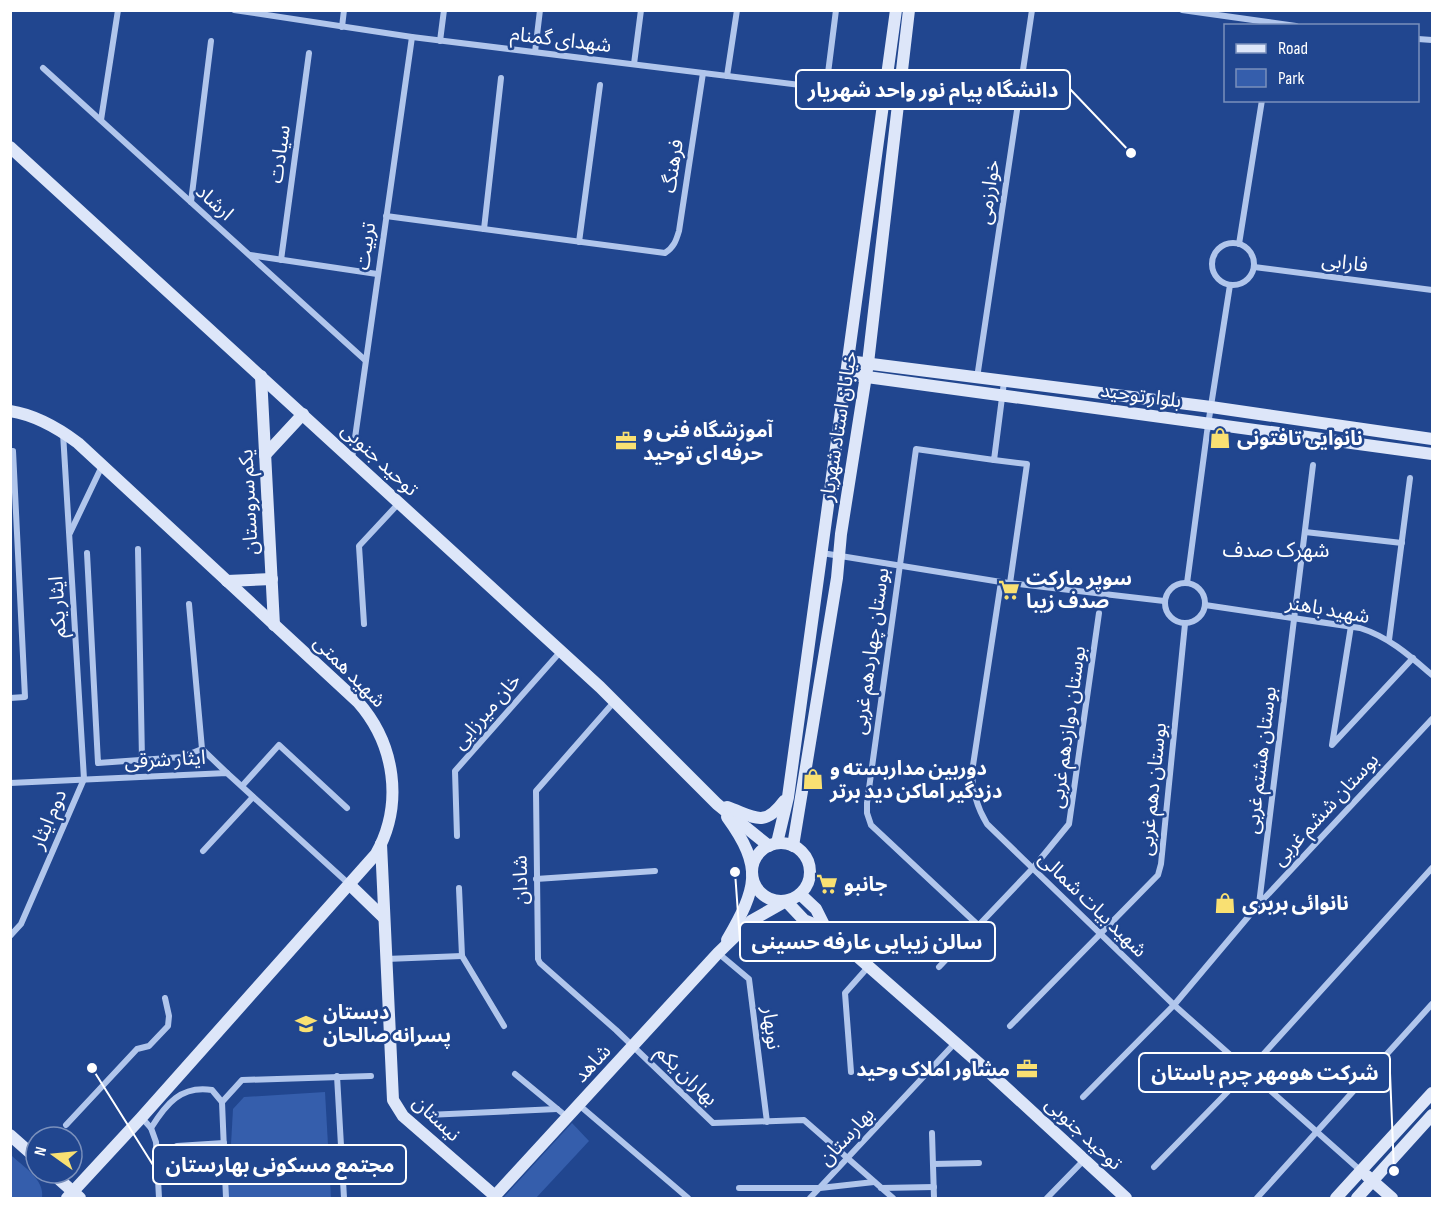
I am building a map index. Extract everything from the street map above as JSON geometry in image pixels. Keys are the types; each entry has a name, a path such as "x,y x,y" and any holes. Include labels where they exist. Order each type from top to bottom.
{"street":[{"path":"101,120 118,10"},
{"name":"شهدای گمنام","path":"234,10 412,37 891,97"},
{"path":"342,27 344,10"},
{"path":"440,40 444,10"},
{"path":"535,52 540,10"},
{"path":"634,64 641,10"},
{"path":"727,76 737,10"},
{"path":"826,88 836,10"},
{"name":"خیابان استاد شهریار","path":"793,846 836,583 868,363 891,97 896,10"},
{"name":"خیابان استاد شهریار","path":"773,844 788,796 845,374 891,97 909,10"},
{"name":"خوارزمی","path":"977,378 1032,10"},
{"path":"1182,10 1275,24"},
{"name":"تربیت","path":"352,459 412,37"},
{"path":"191,202 211,41"},
{"name":"سیادت","path":"281,260 309,53"},
{"name":"ارشاد","path":"43,68 365,360"},
{"name":"فرهنگ","path":"579,242 658,253 666,253 672,249 679,231 703,73"},
{"path":"484,229 501,78"},
{"path":"386,216 579,242 600,85"},
{"path":"1239,244 1262,102"},
{"name":"توحید جنوبی","path":"11,150 615,701 717,804 745,844 752,870"},
{"path":"1239,244 1249,250 1254,267 1243,283 1230,285 1218,279 1212,267 1212,260 1225,245 1239,244"},
{"path":"249,255 377,274"},
{"name":"فارابی","path":"1254,267 1432,290"},
{"path":"1187,583 1230,285"},
{"name":"بلوار توحید","path":"848,361 1211,407 1432,439"},
{"name":"بلوار توحید","path":"845,374 1432,454"},
{"name":"یکم سروستان","path":"261,376 274,625"},
{"path":"994,460 1004,382"},
{"name":"شهید همتی","path":"10,411 34,417 63,432 78,443 358,702 368,713 382,738 391,764 393,794 381,844 350,885 73,1196"},
{"path":"265,455 303,414"},
{"name":"ایثار یکم","path":"63,432 84,779"},
{"name":"بوستان چهاردهم غربی","path":"978,925 871,825 867,813 869,782 916,449 1027,464 1010,583"},
{"path":"10,451 13,451 25,697 10,698"},
{"name":"بوستان هشتم غربی","path":"1259,904 1313,465"},
{"path":"69,534 102,466"},
{"path":"1389,640 1410,478"},
{"path":"364,624 358,546 399,503"},
{"path":"824,531 828,542 835,542 842,534"},
{"path":"1305,531 1402,543"},
{"path":"138,549 142,760"},
{"path":"87,553 98,763 182,757 202,749"},
{"path":"822,554 1001,582 1164,601"},
{"path":"818,574 822,568 828,566 832,568 836,583"},
{"path":"227,581 272,579"},
{"name":"شهید بیات شمالی","path":"1001,582 972,782 978,805 987,825 1174,1005 1318,1131 1361,1172"},
{"path":"1187,583 1198,588 1205,599 1205,605 1204,611 1196,620 1185,624 1172,619 1167,614 1164,601 1175,585 1187,583"},
{"path":"189,604 202,749 227,773"},
{"name":"شهید باهنر","path":"1205,605 1294,620 1351,626 1378,634 1413,658 1432,675"},
{"name":"بوستان دوازدهم غربی","path":"939,967 1033,868 1065,830 1071,818 1099,613"},
{"name":"بوستان دهم غربی","path":"1010,1026 1158,874 1185,624"},
{"path":"1351,626 1332,745 1413,658"},
{"name":"خان میرزایی","path":"457,836 455,771 561,651"},
{"name":"شادان","path":"615,701 536,791 538,959 633,1047"},
{"name":"بوستان ششم غربی","path":"1083,1097 1174,1005 1259,904 1432,719"},
{"path":"242,786 279,745 347,808"},
{"name":"ایثار شرقی","path":"10,783 227,773 350,885"},
{"name":"دوم ایثار","path":"10,936 21,924 84,779"},
{"path":"717,804 760,819 768,818 775,813 788,796"},
{"path":"203,851 253,797"},
{"name":"توحید جنوبی","path":"717,804 773,844"},
{"name":"نيستان","path":"381,844 393,1100 397,1109 494,1197"},
{"path":"773,844 793,846 801,851 810,868 806,886 800,894 751,921 718,953 742,913 750,894 752,870 762,850 773,844"},
{"path":"1154,1167 1249,1070 1432,868"},
{"path":"752,870 754,884 759,892 767,898 786,901"},
{"path":"536,879 655,871"},
{"path":"350,885 384,918"},
{"path":"459,888 462,956 504,1026"},
{"name":"توحید جنوبی","path":"800,894 816,909 826,929"},
{"name":"توحید جنوبی","path":"786,901 804,920 826,929 1126,1198"},
{"name":"شاهد","path":"494,1197 718,953"},
{"name":"نوبهار","path":"718,953 749,979 767,1122"},
{"path":"386,959 462,956"},
{"path":"851,1072 845,993 868,966"},
{"path":"66,1125 137,1049 149,1046 168,1026 169,1016 165,998"},
{"path":"1257,1198 1432,1004"},
{"name":"بهارستان","path":"810,1198 955,1043"},
{"name":"بهاران یکم","path":"633,1047 713,1124 804,1120 893,1198"},
{"path":"515,1074 567,1118"},
{"path":"337,1076 344,1198"},
{"path":"222,1102 242,1080 371,1076"},
{"path":"151,1128 165,1106 180,1095 201,1088 212,1090 222,1102 226,1198"},
{"path":"1336,1198 1432,1093"},
{"path":"579,1105 688,1198"},
{"path":"427,1115 557,1109"},
{"path":"1357,1198 1432,1115"},
{"path":"141,1118 151,1128 156,1142 159,1198"},
{"path":"932,1133 934,1198"},
{"path":"10,1135 24,1147"},
{"path":"157,1156 177,1146 224,1143"},
{"path":"1047,1198 1084,1160"},
{"path":"933,1164 979,1162"},
{"path":"1361,1172 1392,1198"},
{"path":"739,1188 820,1188 874,1182"},
{"path":"880,1188 934,1187"}],"green space":[{"path":"325,1092 331,1198 228,1198 233,1109 244,1097"},
{"path":"572,1123 589,1141 536,1198 503,1198"},
{"path":"11,1155 24,1166 24,1185 40,1185 42,1198 11,1198"}],"place":[{"name":"دانشگاه پیام نور واحد شهریار","path":"1131,153"},
{"name":"نانوایی تافتونی","path":"1220,438"},
{"name":"آموزشگاه فنی و حرفه ای توحید","path":"626,441"},
{"name":"سوپر مارکت صدف زیبا","path":"1009,590"},
{"name":"دوربین مداربسته و دزدگیر اماکن دید برتر","path":"813,779"},
{"name":"سالن زیبایی عارفه حسینی","path":"735,872"},
{"name":"جانبو","path":"827,884"},
{"name":"نانوائی بربری","path":"1225,903"},
{"name":"دبستان پسرانه صالحان","path":"306,1024"},
{"name":"مجتمع مسکونی بهارستان","path":"92,1068"},
{"name":"مشاور املاک وحید","path":"1027,1069"},
{"name":"شرکت هومهر چرم باستان","path":"1394,1171"}],"district":[{"name":"شهرک صدف","path":"1276,550"}]}
